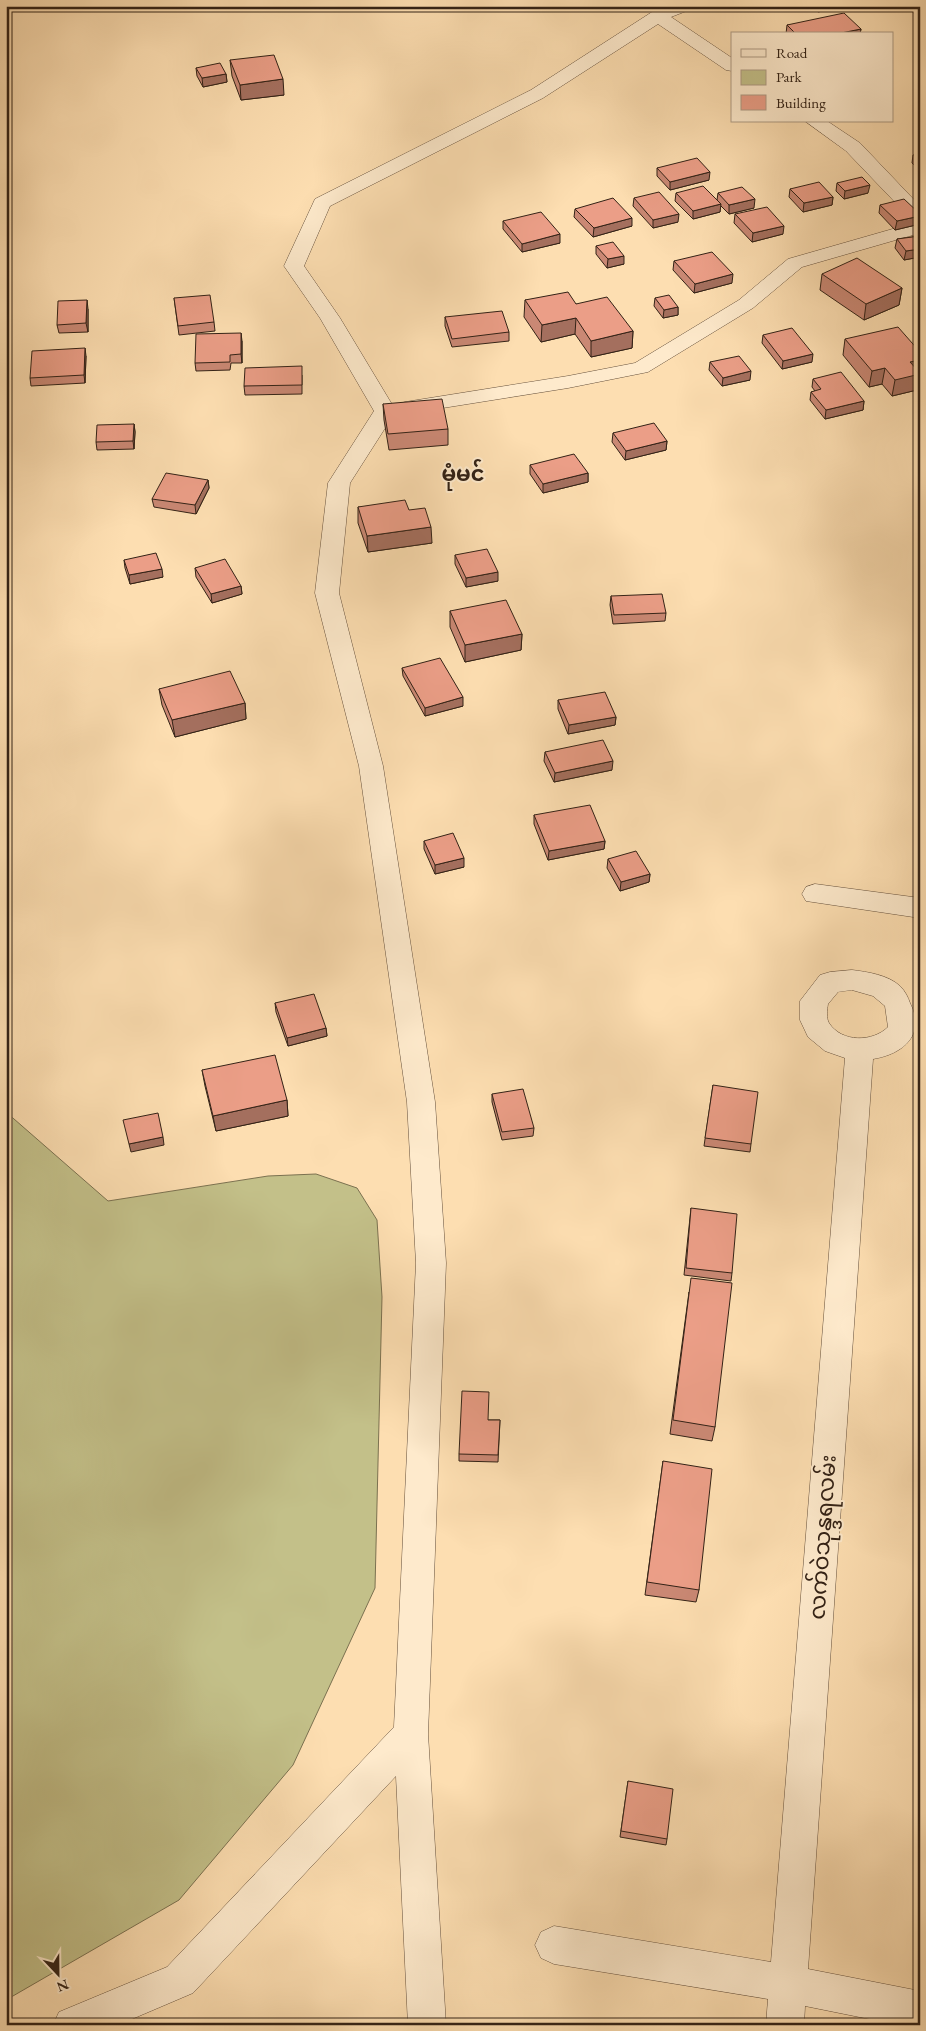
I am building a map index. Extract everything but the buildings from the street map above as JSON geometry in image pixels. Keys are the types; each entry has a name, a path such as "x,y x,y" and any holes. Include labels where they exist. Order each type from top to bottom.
{"street":[{"path":"385,412 330,318 294,266 322,203 538,94 658,16 683,6"},
{"path":"916,6 920,9"},
{"path":"658,16 731,65"},
{"path":"816,122 853,147 920,217"},
{"path":"427,2025 411,1734 431,1263 421,1102 371,766 327,593 340,483 385,412 641,368 746,304 795,263 920,228"},
{"path":"815,894 920,908"},
{"name":"လက်ဝဲသုန္ဒရလမ်း","path":"785,2025 860,1050"},
{"path":"72,2025 180,1980 411,1734"},
{"path":"554,1944 788,1984 920,2010"}],"green space":[{"path":"6,1112 108,1201 268,1176 316,1174 357,1188 377,1220 382,1297 375,1588 293,1765 179,1900 6,2000"}],"district":[{"name":"မုံမင်","path":"463,474"}]}
